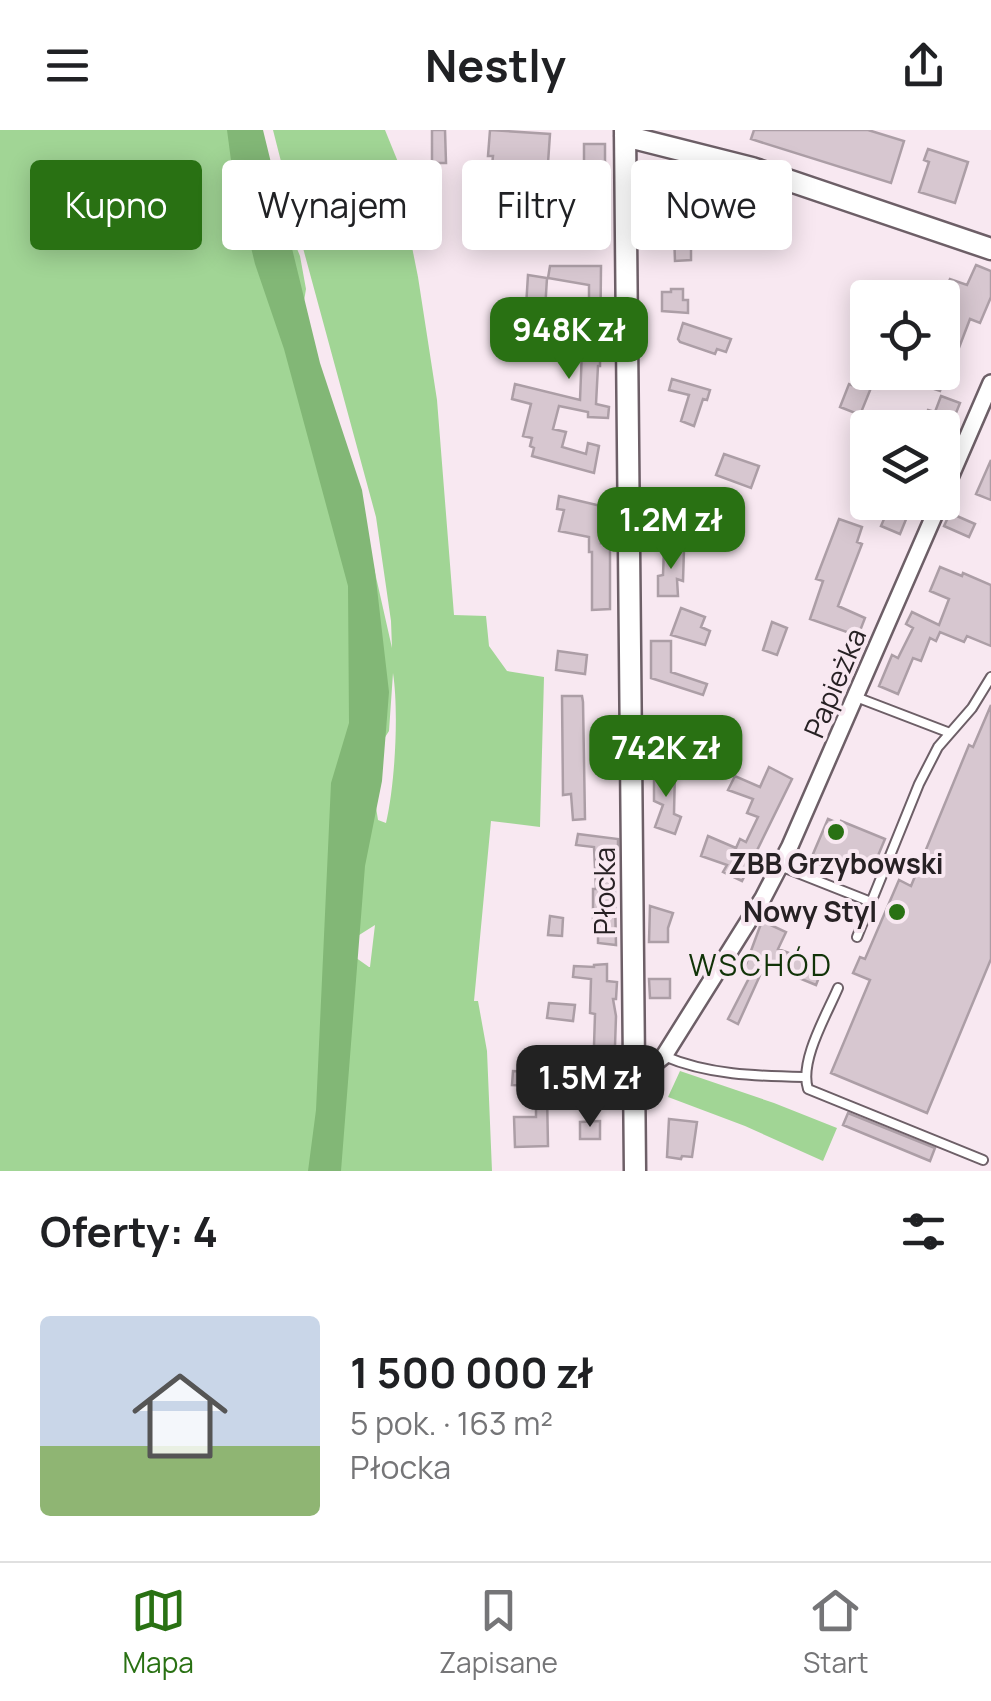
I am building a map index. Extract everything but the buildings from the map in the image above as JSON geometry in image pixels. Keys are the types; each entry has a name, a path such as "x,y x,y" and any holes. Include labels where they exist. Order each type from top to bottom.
{"street":[{"path":"625,133 730,162 991,249"},
{"name":"Płocka","path":"625,133 635,1171"},
{"name":"Papieżka","path":"960,455 991,383"},
{"name":"Papieżka","path":"664,1056 780,866 932,520"},
{"path":"634,1070 649,1068 664,1056"}],"lane":[{"path":"857,937 938,747 972,708 991,678"},
{"path":"856,697 950,733"},
{"path":"780,866 871,902"},
{"path":"838,988 807,1062 804,1077 808,1089 983,1160"},
{"path":"664,1056 715,1072 804,1077"}],"shaded area":[{"path":"0,130 256,130 266,160 222,160 222,250 298,250 306,289 302,313 367,537 392,648 376,517 304,250 413,250 437,400 454,615 486,616 489,646 507,671 544,677 540,827 491,821 474,1001 478,1001 487,1051 492,1171 0,1171","holes":["393,673 396,708 392,789 386,823 378,820 375,801 375,753 389,731","375,925 370,967 352,955 356,937"]},
{"path":"227,130 263,130 270,160 231,160"},
{"path":"273,130 385,130 397,160 281,160"},
{"path":"252,250 292,250 320,363 362,490 389,692 382,781 365,866 341,1171 308,1171 316,1110 331,783 349,723 348,586 284,349"},
{"path":"680,1071 837,1128 823,1161 668,1097"}],"place":[{"name":"ZBB Grzybowski","path":"836,832"},
{"name":"Nowy Styl","path":"897,912"}],"district":[{"name":"WSCHÓD","path":"761,966"}]}
